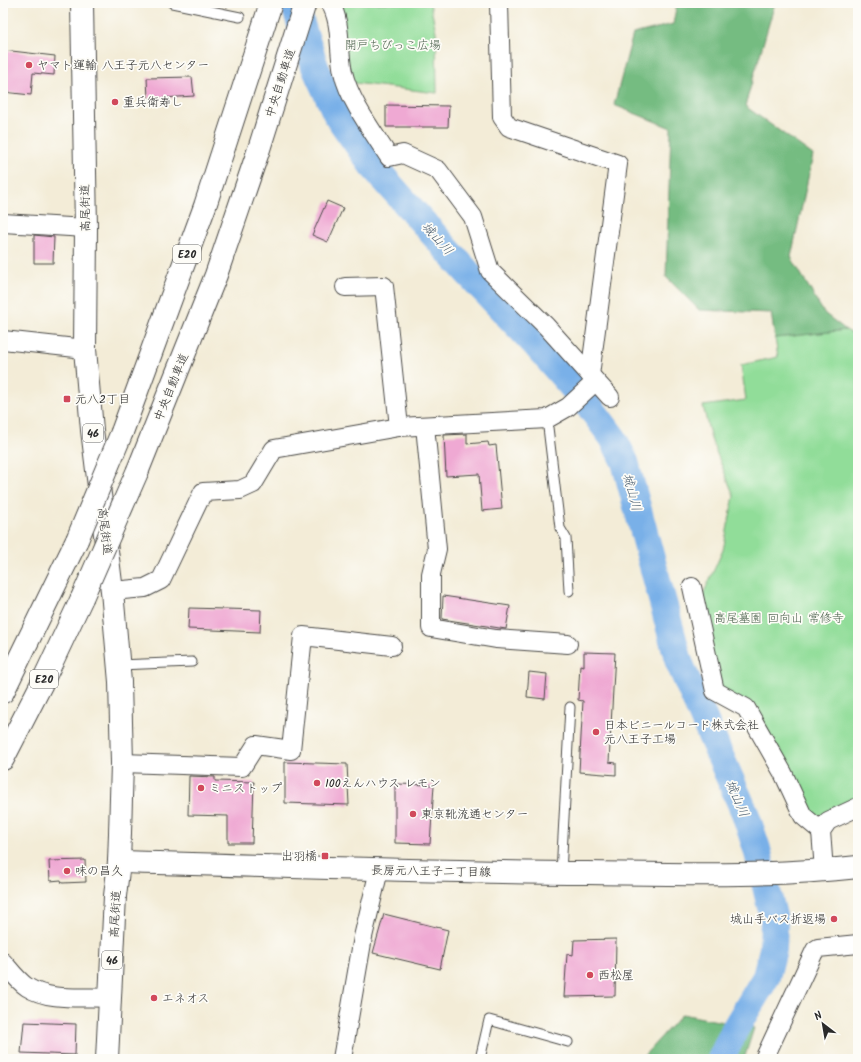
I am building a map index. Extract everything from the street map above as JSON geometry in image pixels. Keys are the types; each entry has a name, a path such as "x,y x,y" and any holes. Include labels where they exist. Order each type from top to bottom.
{"main road":[{"name":"高尾街道","path":"82,3 86,228 85,348 92,430 112,591 119,665 122,763 119,862 115,896 107,1059"},
{"name":"E20","path":"3,692 77,540 122,432 205,206 271,3"},
{"name":"中央自動車道","path":"3,759 82,598 138,470 216,275 306,3"},
{"name":"長房元八王子二丁目線","path":"119,862 379,870 561,873 743,875 824,871"},
{"path":"824,871 858,867"}],"street":[{"path":"330,3 338,27 343,72 352,97 389,157 402,154 438,170 473,216 490,271 546,326 592,380 610,397"},
{"path":"112,591 145,588 161,580 203,492 240,490 253,484 274,449 399,427 547,419 568,407 592,380 618,164 509,127 502,117 499,3"},
{"path":"3,223 86,228"},
{"path":"345,287 384,286 399,427"},
{"path":"3,340 85,348"},
{"path":"425,426 437,549 431,574 431,628 496,639 568,644"},
{"path":"692,587 715,691 746,708 783,773 803,816 821,831"},
{"path":"122,763 242,767 256,745 292,750 303,636 392,646"},
{"path":"824,871 821,831 828,821 858,807"},
{"path":"342,1059 363,937 379,870"},
{"path":"764,1059 815,950 818,948 858,944"},
{"path":"3,962 26,986 43,995 58,997 110,998"}],"lane":[{"path":"172,3 240,16"},
{"path":"547,419 560,528 566,538 569,591"},
{"path":"119,665 192,662"},
{"path":"561,873 570,707"},
{"path":"480,1059 489,1020 568,1042"}],"green space":[{"name":"開戸ちびっこ広場","path":"333,3 430,3 436,32 437,93 346,82"},
{"path":"677,3 775,3 745,106 813,155 791,257 824,313 846,330 775,338 771,313 699,310 666,277 671,128 614,105 633,34 673,24"},
{"name":"高尾墓園 回向山 常修寺","path":"846,330 858,337 858,807 813,824 784,763 718,686 695,612 723,550 734,496 711,439 703,406 746,400 741,365 778,357 775,338"},
{"path":"682,1014 754,1028 744,1059 641,1059"}],"building":[{"name":"ヤマト運輸 八王子元八センター","path":"3,50 55,56 54,75 33,73 31,95 3,92"},
{"path":"192,77 194,96 148,99 147,78"},
{"path":"386,105 449,106 448,127 386,127"},
{"path":"327,201 343,208 328,242 312,235"},
{"path":"34,235 54,237 53,263 34,263"},
{"path":"467,434 467,444 488,442 489,446 496,445 502,509 482,511 479,474 446,476 444,435"},
{"path":"443,596 510,606 506,629 442,619"},
{"path":"189,608 261,610 260,632 188,629"},
{"name":"日本ビニールコード株式会社 元八王子工場","path":"584,652 615,653 609,762 616,763 616,775 579,772 583,701 578,700 580,665 584,666"},
{"path":"529,672 547,674 545,699 527,697"},
{"name":"100えんハウス レモン","path":"285,762 347,764 349,805 285,803"},
{"path":"189,776 215,777 215,781 254,782 252,843 228,843 228,816 188,815"},
{"name":"東京靴流通センター","path":"395,784 434,785 430,844 395,843"},
{"name":"味の昌久","path":"85,860 86,882 62,883 61,880 50,881 49,861"},
{"path":"384,914 448,930 440,969 373,953"},
{"name":"西松屋","path":"616,939 615,996 564,997 567,954 573,955 574,940"},
{"path":"24,1022 76,1024 75,1055 21,1053"}],"waterway":[{"name":"城山川","path":"295,3 315,67 337,115 372,165 468,273 537,346 590,407 613,438 625,462 679,662 745,813 757,849 774,920 773,949 766,977 735,1029 721,1059"}],"place":[{"name":"ヤマト運輸 八王子元八センター","path":"29,65"},
{"name":"重兵衛寿し","path":"115,102"},
{"name":"元八2丁目","path":"67,399"},
{"name":"日本ビニールコード株式会社 元八王子工場","path":"596,732"},
{"name":"100えんハウス レモン","path":"317,783"},
{"name":"ミニストップ","path":"201,788"},
{"name":"東京靴流通センター","path":"413,814"},
{"name":"出羽橋","path":"325,856"},
{"name":"味の昌久","path":"67,871"},
{"name":"城山手バス折返場","path":"834,919"},
{"name":"西松屋","path":"590,975"},
{"name":"エネオス","path":"154,998"}]}
